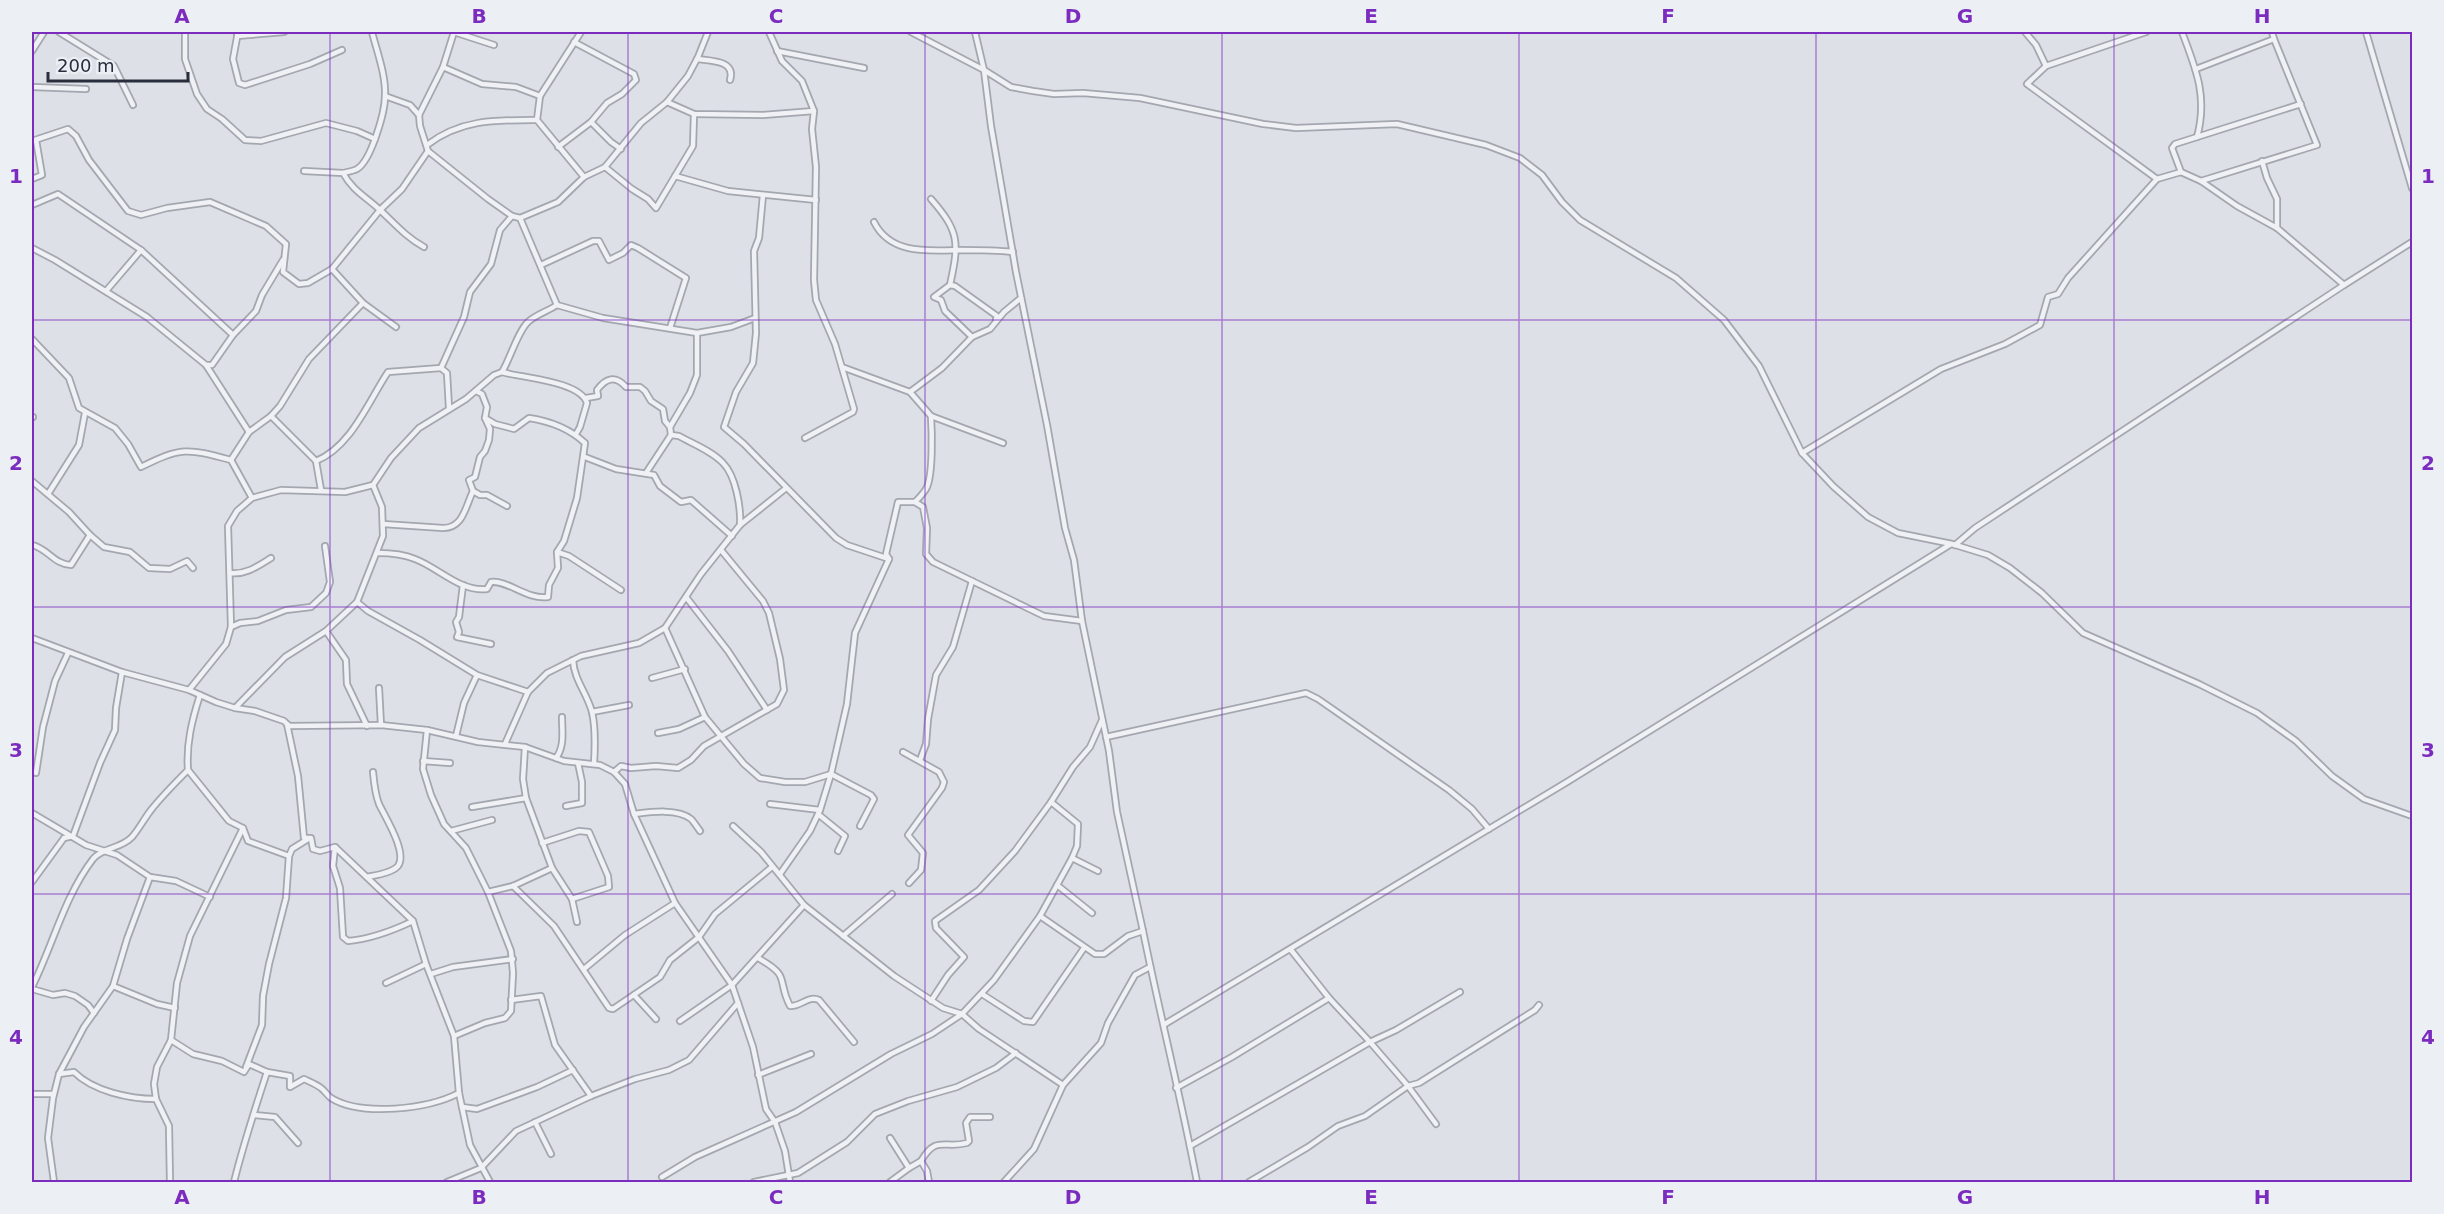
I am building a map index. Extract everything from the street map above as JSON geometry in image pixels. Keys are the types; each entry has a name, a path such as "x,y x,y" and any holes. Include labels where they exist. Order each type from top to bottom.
{"street":[{"path":"32,51 44,32"},
{"path":"59,32 114,66 133,105"},
{"path":"184,32 185,58 197,94 207,109 245,140 261,141 326,123 357,131 375,139"},
{"path":"284,32 237,34 233,59 239,84 245,86 310,64 342,50"},
{"path":"304,171 343,173 358,169 375,139 385,96 372,32"},
{"path":"494,45 454,32 444,67 419,115 420,126 428,148 512,216 520,218 558,202 584,177 606,167 642,123 667,102 688,76 708,32"},
{"path":"581,32 540,96 537,120 584,177"},
{"path":"769,32 782,61 802,81 814,111 812,129 816,167 814,280 816,300 842,367 853,412 805,438"},
{"path":"911,32 984,70 1011,87 1054,94 1083,93 1140,98 1296,128 1397,124 1486,146 1520,158 1542,175 1562,202 1580,220 1676,278 1724,320 1759,366 1802,453 1833,486 1868,517 1898,534 1953,544 1988,555 2010,568 2042,593 2083,633 2199,684 2257,713 2296,741 2332,776 2364,799 2412,816"},
{"path":"975,32 984,70 991,126 1013,252 1063,519 1074,560 1082,621 1106,737 1117,812 1197,1182"},
{"path":"2025,32 2036,45 2046,66"},
{"path":"2146,32 2046,66 2026,84 2157,179"},
{"path":"2182,32 2200,82 2203,116 2197,137"},
{"path":"2202,181 2317,145 2271,32"},
{"path":"2366,32 2412,189"},
{"path":"2196,69 2274,39"},
{"path":"558,147 591,122 607,103 622,94 636,80 636,77 574,42"},
{"path":"777,51 864,68"},
{"path":"697,59 729,66 732,74 730,80"},
{"path":"444,67 482,84 516,87 540,96"},
{"path":"32,87 86,89"},
{"path":"385,96 410,105 419,115"},
{"path":"667,102 694,114 763,115 814,111"},
{"path":"2181,172 2172,148 2175,144 2301,104"},
{"path":"606,167 648,199 656,208 693,146 694,114"},
{"path":"32,179 42,175 34,140 68,129 76,136 89,160 128,211 141,215 210,202 224,206 266,226 286,244 283,272 299,284 308,283 332,269 380,210 402,189 428,148 443,133 482,121 537,120"},
{"path":"591,122 611,142 621,148"},
{"path":"2262,161 2277,199 2277,228"},
{"path":"1802,453 1941,369 2005,344 2040,325 2048,297 2058,294 2068,278 2157,179 2181,172 2202,181 2238,206 2277,228 2344,285"},
{"path":"343,173 350,186 380,210 408,238 424,247"},
{"path":"675,176 728,191 816,200"},
{"path":"32,205 58,194 141,250 233,335"},
{"path":"763,195 759,238 754,251 756,333 753,363 736,392 724,427 744,444 830,533 847,546 889,560"},
{"path":"931,198 948,219 957,250 950,285 934,297 940,300 945,311 972,337"},
{"path":"441,368 460,326 470,292 491,264 500,230 512,216"},
{"path":"520,218 557,305"},
{"path":"874,222 879,232 898,245 934,252 957,250 1013,252"},
{"path":"541,265 593,241 599,241 609,260 616,258 631,245 638,248 686,278 670,328"},
{"path":"1164,1024 1291,950 1953,544 2412,242"},
{"path":"32,248 147,317 206,365 249,432"},
{"path":"106,291 141,250"},
{"path":"206,365 212,365 233,335 256,311 262,295 285,258"},
{"path":"332,269 363,303 396,327"},
{"path":"950,285 955,286 997,316 996,321"},
{"path":"910,392 942,368 972,337 990,329 1022,298"},
{"path":"231,460 249,432 271,416 280,406 309,359 363,303"},
{"path":"502,372 522,329 530,320 557,305 603,318 697,333 731,327 755,318"},
{"path":"670,427 690,393 697,375 697,333"},
{"path":"32,339 69,378 75,400 86,413 115,428 128,444 141,467 167,454 189,450 231,460 252,498"},
{"path":"842,367 910,392 931,416 1003,443"},
{"path":"316,461 339,445 362,416 388,372 441,368 447,373 449,408"},
{"path":"189,690 226,644 231,627 228,526 237,511 252,498 281,490 345,492 373,485 392,458 419,428 476,391 494,375 502,372 556,383 579,392 586,398 586,409 576,434"},
{"path":"586,398 598,396 597,390 603,382 613,378 626,387 640,387 645,390 651,401 663,409 671,435 646,473"},
{"path":"476,391 482,394 487,407 485,418 490,429 489,440 485,451 480,456 475,477 469,480 473,491 480,495 487,495 507,506"},
{"path":"48,494 79,445 86,413"},
{"path":"271,416 316,461 321,490"},
{"path":"915,502 927,488 932,462 931,416"},
{"path":"378,553 398,553 416,559 463,585 479,590 487,590 491,582 498,581 523,593 548,597 549,585 558,568 557,552 564,541 585,456 585,442 576,434 536,419 529,418 514,429 495,424 485,418"},
{"path":"671,435 679,436 723,462 730,472 737,492 740,525"},
{"path":"585,456 616,468 654,475 660,486 681,502 691,500 703,513 717,520 732,536"},
{"path":"32,481 69,512 104,547 130,552 149,568 170,569 187,561 193,568"},
{"path":"235,708 290,653 326,631 357,602 383,536 382,507 373,485"},
{"path":"505,744 528,692 547,673 581,656 639,642 665,628 701,574 740,525 785,489"},
{"path":"383,524 452,528 458,524 473,491"},
{"path":"889,560 886,554 898,502 915,502 923,507 926,514 928,558 957,575 1044,616 1082,621"},
{"path":"32,545 39,546 63,565 71,565 90,535"},
{"path":"231,627 240,623 258,621 286,610 311,607 326,593 330,582 325,546"},
{"path":"614,772 621,766 678,768 692,760 704,746 777,704 784,690 770,613 763,601 721,550"},
{"path":"557,552 569,555 621,590"},
{"path":"230,573 239,574 253,569 271,558"},
{"path":"780,874 810,831 819,812 831,774 847,704 855,633 889,560"},
{"path":"920,760 926,744 927,720 936,675 955,640 972,581"},
{"path":"463,585 459,617 456,622 459,633 457,637 491,644"},
{"path":"686,597 728,651 767,710"},
{"path":"357,602 368,611 477,675 528,692"},
{"path":"665,628 705,717 744,764 760,778 785,782 805,782 831,774 874,797 860,826"},
{"path":"326,631 346,660 347,684 367,726"},
{"path":"32,638 122,672 189,690 235,708 255,711 284,721 289,727 298,776 304,838 311,838"},
{"path":"36,773 43,727 55,681 68,653"},
{"path":"573,660 576,679 592,712 594,764"},
{"path":"652,678 685,669"},
{"path":"73,836 115,730 122,672"},
{"path":"456,736 464,703 477,675"},
{"path":"378,688 381,726"},
{"path":"1106,737 1306,693 1449,790 1472,808 1489,828"},
{"path":"200,695 191,722 187,755 188,770 229,821 243,828 248,841 289,856"},
{"path":"592,712 629,705"},
{"path":"556,758 561,751 562,717"},
{"path":"658,733 679,729 705,717"},
{"path":"930,1001 964,957 936,928 935,921 979,891 1015,850 1051,802 1073,767 1090,747 1102,720"},
{"path":"289,727 381,726 427,730 478,741 525,747 556,758 594,764 614,772 625,784 634,814 675,903 732,986 753,1047 766,1109 775,1122 790,1174 790,1182"},
{"path":"427,730 423,760 430,795 444,824 466,848 500,919 513,959 509,1015 454,1036"},
{"path":"525,747 526,798 552,868 572,899 577,922"},
{"path":"903,752 939,772 944,782 908,835 923,854 921,870 909,883"},
{"path":"423,760 450,764"},
{"path":"566,806 582,803 582,782 578,763"},
{"path":"94,1013 88,1005 75,996 65,993 53,995 32,988 50,940 80,880 101,851 116,847 131,838 150,811 188,770"},
{"path":"367,877 393,870 401,860 390,823 379,804 373,772"},
{"path":"472,807 526,798"},
{"path":"662,1177 695,1156 775,1122 844,1085 891,1054 932,1034 962,1014 982,994 1040,916 1072,858 1077,846 1078,824 1051,802"},
{"path":"770,804 819,812 845,836 838,851"},
{"path":"634,814 656,812 679,814 690,818 700,831"},
{"path":"32,813 86,845 117,855 150,878 176,881 210,897"},
{"path":"451,831 492,820"},
{"path":"732,826 761,852 771,867 780,874 804,904 843,936 930,1001 962,1014 979,1029 1063,1085"},
{"path":"170,1182 169,1126 156,1099 154,1084 157,1067 171,1040 177,983 188,945 243,828"},
{"path":"542,843 579,831 589,831 608,876 609,887 572,899"},
{"path":"32,882 64,838 73,836"},
{"path":"311,838 313,849 320,851 335,847"},
{"path":"244,1072 262,1025 263,996 269,964 286,898 289,856 292,849 311,838"},
{"path":"335,847 412,921 445,1017 454,1036 459,1093 470,1144 490,1182"},
{"path":"335,847 333,866 340,888 343,938 348,941 361,940 390,932 412,921"},
{"path":"1072,858 1098,871"},
{"path":"513,886 554,926 610,1009 616,1008 660,977 675,954 699,937 715,914 771,867"},
{"path":"488,892 513,886 552,868"},
{"path":"54,1182 48,1138 53,1098 59,1074 84,1027 113,987 127,939 150,878"},
{"path":"1057,885 1092,913"},
{"path":"843,936 892,894"},
{"path":"584,969 625,935 675,903"},
{"path":"680,1021 732,986 804,904"},
{"path":"1040,916 1095,954 1104,954 1128,936 1143,931"},
{"path":"982,994 1024,1021 1033,1022 1084,948"},
{"path":"1291,950 1329,998 1408,1086 1436,1124"},
{"path":"758,958 774,967 780,974 790,1006 810,999 819,1000 854,1042"},
{"path":"431,974 453,967 513,959"},
{"path":"386,983 426,964"},
{"path":"1004,1182 1034,1149 1063,1085 1101,1043 1108,1023 1135,975 1150,967"},
{"path":"113,987 156,1004 175,1008"},
{"path":"1190,1146 1460,992"},
{"path":"634,995 656,1019"},
{"path":"511,1000 542,996 555,1045 591,1096"},
{"path":"1176,1088 1329,998"},
{"path":"447,1182 481,1168 516,1131 591,1096 635,1079 669,1070 689,1060 738,1003"},
{"path":"1249,1182 1338,1126 1365,1116 1408,1086 1419,1083 1497,1035 1539,1005"},
{"path":"171,1040 193,1054 222,1061 244,1072"},
{"path":"754,1182 798,1173 847,1142 874,1114 908,1101 957,1087 996,1068 1016,1053"},
{"path":"758,1075 811,1054"},
{"path":"244,1072 249,1064 267,1072 290,1076 290,1088 304,1079 322,1088 331,1098 381,1110 445,1100 459,1093"},
{"path":"462,1107 477,1109 537,1087 573,1070"},
{"path":"59,1074 74,1072 82,1080 104,1089 132,1097 156,1099"},
{"path":"234,1182 246,1133 267,1072"},
{"path":"32,1094 53,1094 53,1098"},
{"path":"254,1115 275,1117 298,1143"},
{"path":"890,1182 921,1161 933,1145 967,1143 969,1141 966,1123 970,1117 990,1117"},
{"path":"536,1122 551,1154"},
{"path":"890,1138 909,1168"},
{"path":"921,1161 927,1171 929,1182"}]}
